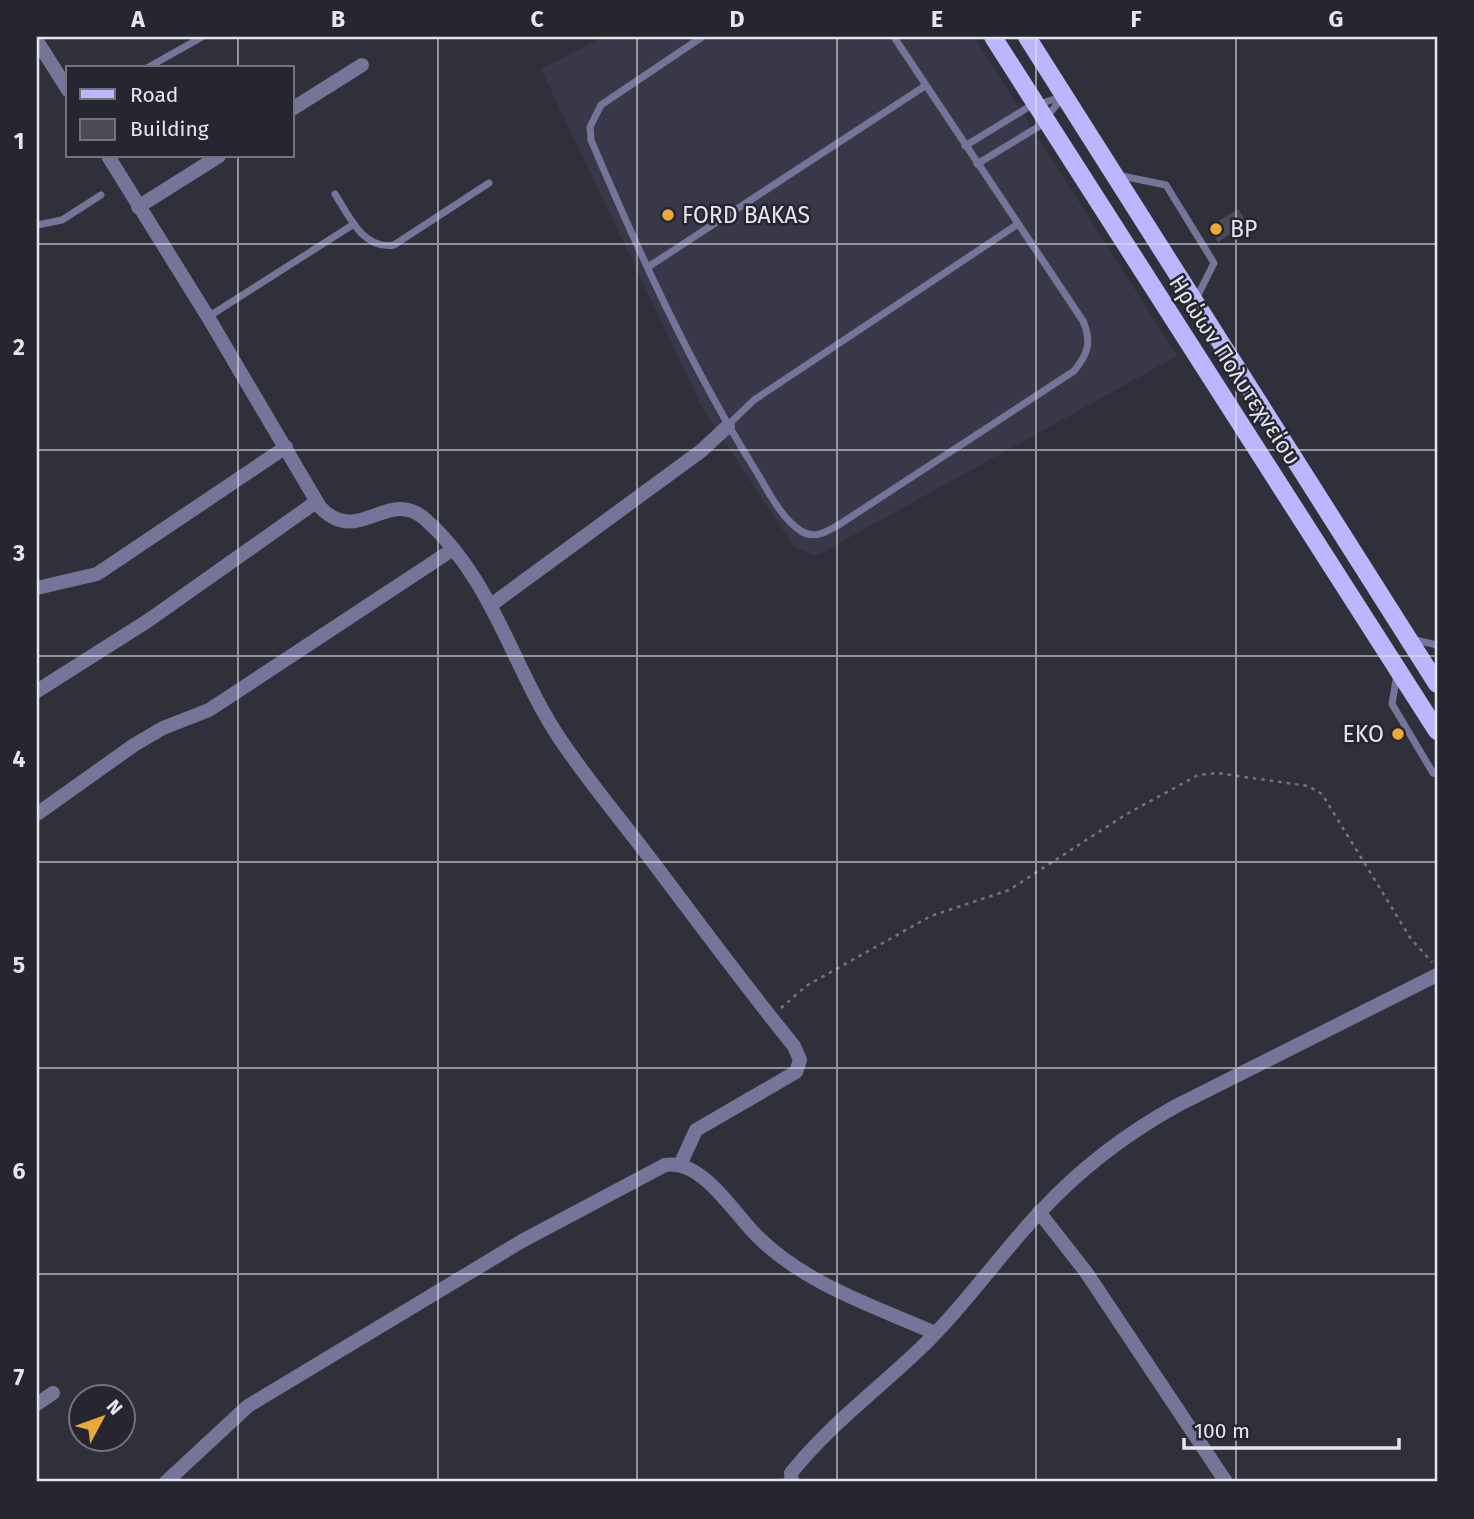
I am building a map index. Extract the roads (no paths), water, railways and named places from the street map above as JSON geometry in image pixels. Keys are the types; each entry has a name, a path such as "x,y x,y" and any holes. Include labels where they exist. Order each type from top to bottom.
{"main road":[{"name":"Ηρώων Πολυτεχνείου","path":"993,37 1437,731"},
{"name":"Ηρώων Πολυτεχνείου","path":"1027,37 1437,684"}],"street":[{"path":"37,41 66,87"},
{"path":"294,108 362,65"},
{"path":"109,158 208,317 316,502 331,519 349,523 390,510 407,508 424,518 452,550 491,605 560,739 794,1046 800,1060 796,1072 696,1130 680,1165"},
{"path":"138,207 216,158"},
{"path":"491,605 701,451 728,426"},
{"path":"37,588 97,574 286,447"},
{"path":"37,691 149,620 316,502"},
{"path":"37,814 134,745 163,728 209,710 452,550"},
{"path":"792,1482 791,1472 809,1450 935,1333 1040,1212 1088,1167 1157,1117 1437,975"},
{"path":"166,1482 248,1406 522,1241 657,1168 680,1165 705,1179 757,1236 787,1262 830,1287 935,1333"},
{"path":"1040,1212 1086,1272 1226,1482"},
{"path":"37,1404 53,1392"}],"lane":[{"path":"151,66 202,37"},
{"path":"702,37 601,106 590,127 591,140 648,267 728,426 784,514 800,531 817,535 840,524 1074,371 1089,347 1089,334 894,37"},
{"path":"648,267 925,86"},
{"path":"965,146 1040,112 1064,96"},
{"path":"977,164 1040,112 1064,96"},
{"path":"1113,174 1166,186 1214,263 1195,302"},
{"path":"335,194 367,239 377,244 394,245 488,183"},
{"path":"37,225 62,220 101,195"},
{"path":"208,317 354,224"},
{"path":"728,426 754,400 1018,224"},
{"path":"1409,638 1437,645"},
{"path":"1398,670 1392,704 1433,773 1437,774"},
{"path":"781,1482 792,1482"}],"place":[{"name":"FORD BAKAS","path":"668,215"},
{"name":"BP","path":"1216,229"},
{"name":"EKO","path":"1398,734"}]}
